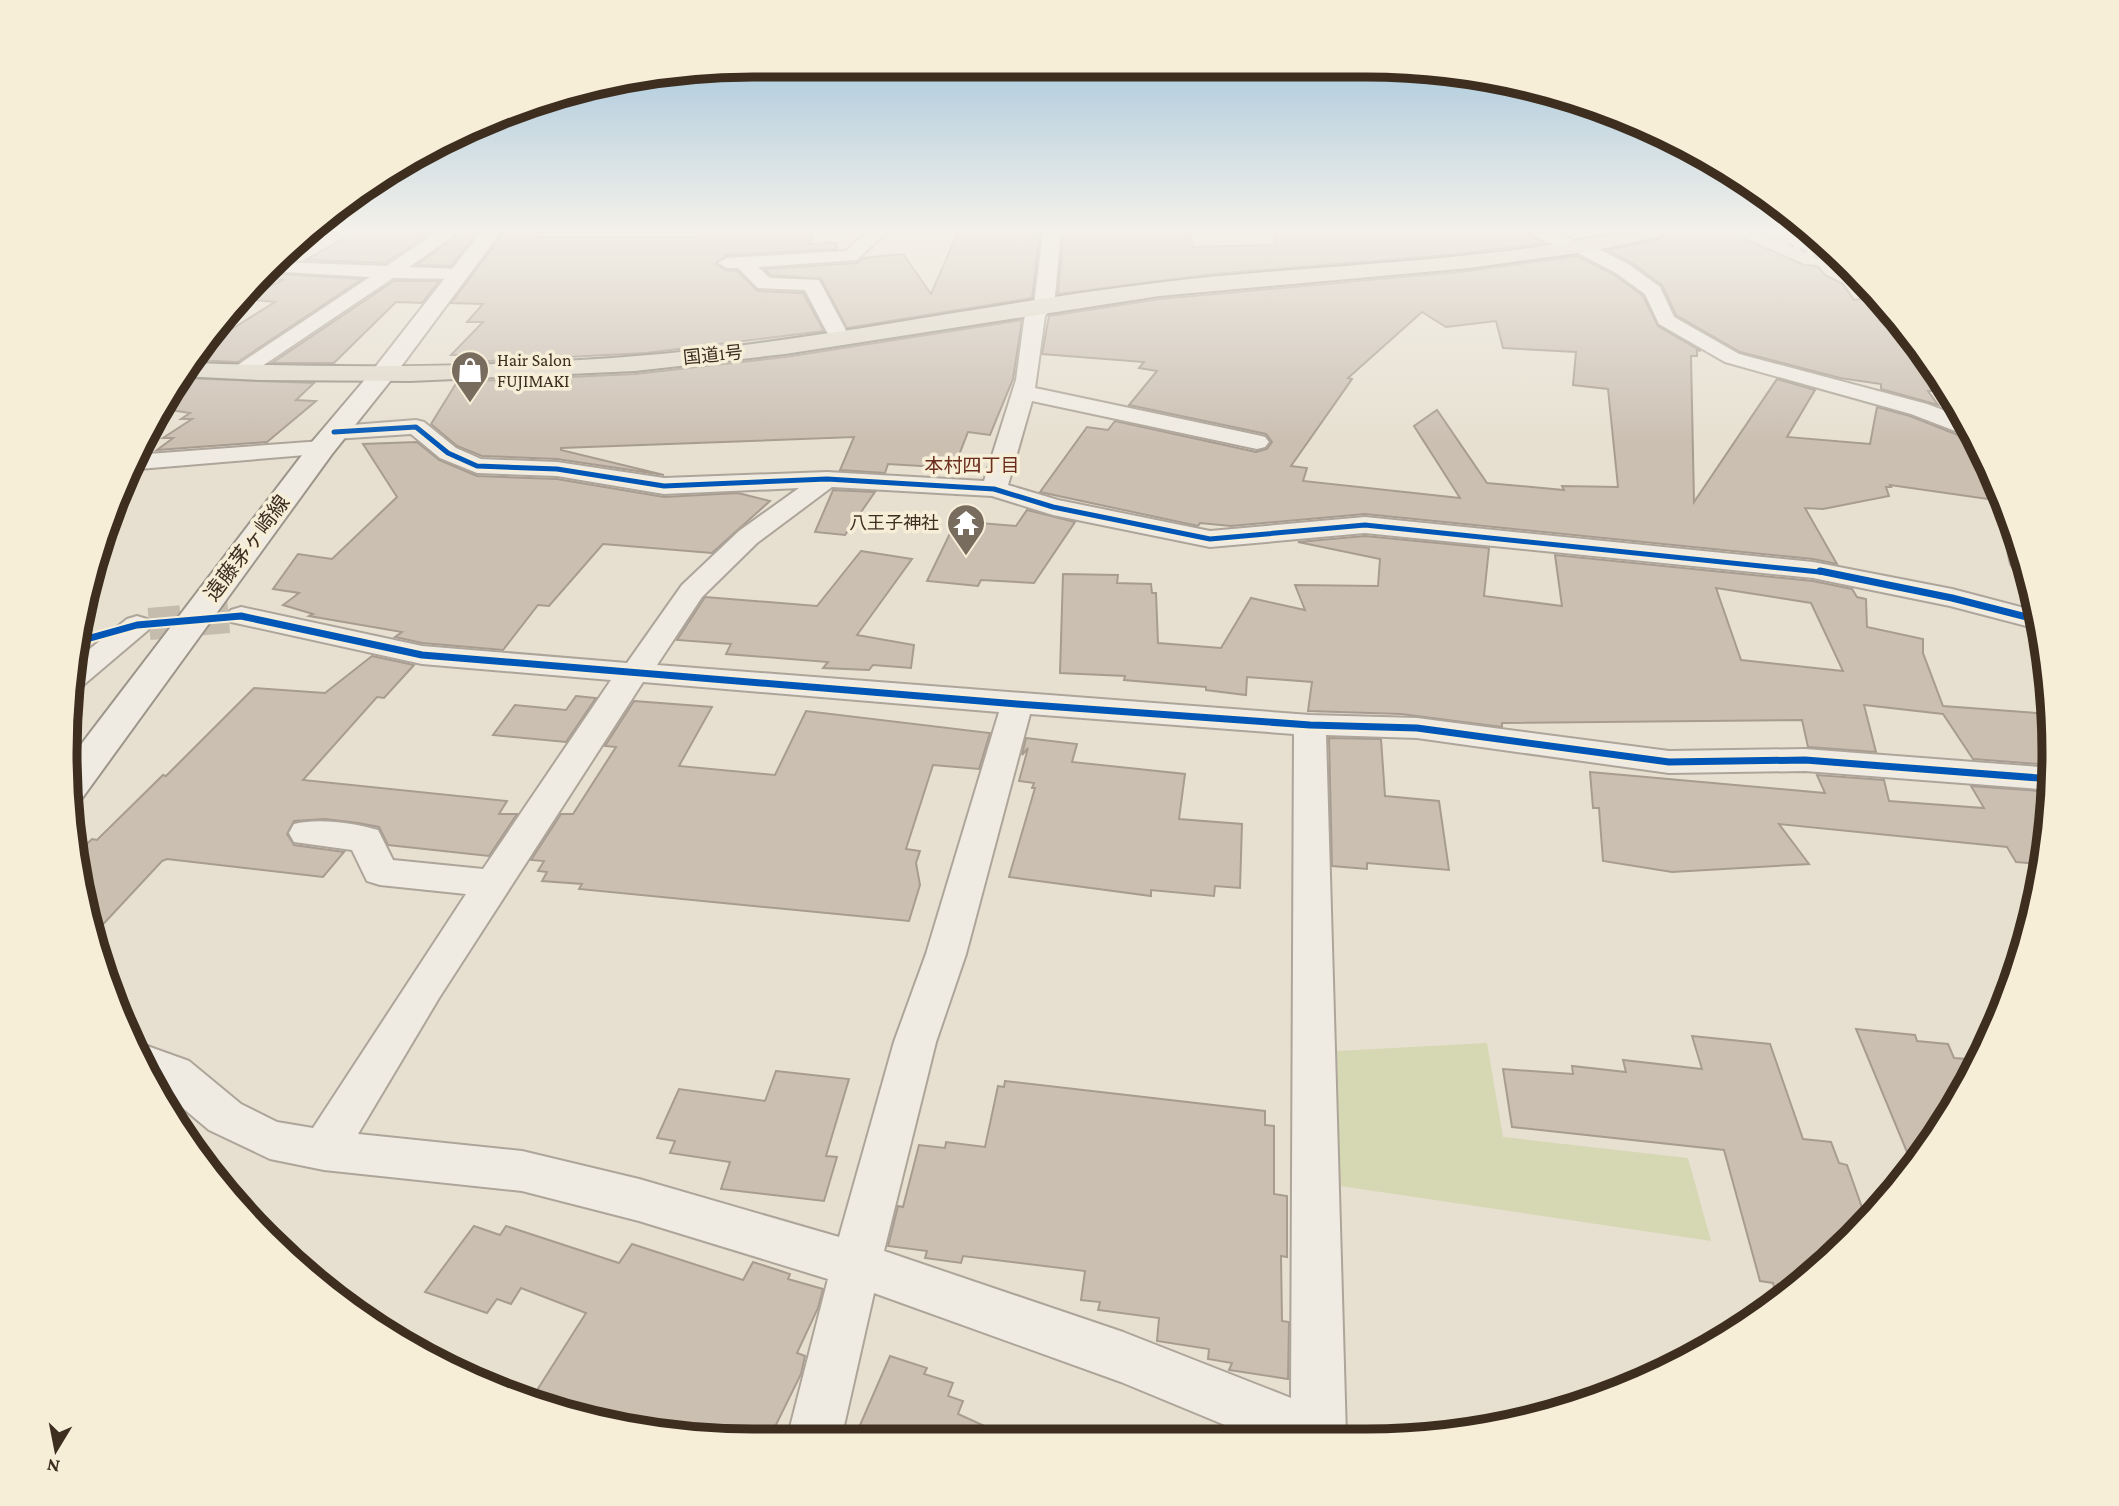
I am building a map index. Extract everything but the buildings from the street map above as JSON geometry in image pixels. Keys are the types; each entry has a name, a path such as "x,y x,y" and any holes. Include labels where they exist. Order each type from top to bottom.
{"highway":[{"name":"国道1号","path":"196,370 382,375 476,373 597,365 784,347 1070,302"}],"main road":[{"name":"遠藤茅ヶ崎線","path":"78,777 328,440 437,302"}],"street":[{"path":"238,372 344,302"},
{"path":"821,302 840,338"},
{"path":"994,489 1024,393 1033,346 1035,314 1044,302"},
{"path":"1658,302 1666,320 1713,350 1732,358 1919,409 1955,423"},
{"path":"1024,393 1088,403 1257,442"},
{"path":"143,462 416,427 448,453 477,466 557,469 664,486 827,480 994,489 1053,507 1210,539 1365,525 1437,531 1813,570 1952,598 2028,617"},
{"path":"324,1150 492,883 621,688 692,591 748,537 827,480"},
{"path":"240,616 422,656 1017,704 1310,725 1418,728 1669,762 1805,760 2041,778"},
{"path":"82,671 143,625 87,639"},
{"path":"817,1429 863,1236 915,1042 946,954 1017,704"},
{"path":"1310,725 1319,1429"},
{"path":"307,833 365,839 380,872 492,883"},
{"path":"154,1066 174,1073 225,1117 270,1140 324,1150 522,1171 639,1200 858,1265 1123,1357 1302,1429"}],"green space":[{"path":"1487,1043 1503,1137 1688,1158 1711,1241 1340,1186 1337,1051"}],"tunnel":[{"path":"149,624 241,616"}],"cycle path":[{"path":"334,432 416,427 448,453 477,466 557,469 664,486 827,479 994,489 1053,507 1210,539 1365,525 1813,570 1952,598 2028,617"},
{"path":"87,639 137,625 241,616 422,655 1017,704 1310,725 1417,728 1669,762 1805,760 2041,778"}],"place":[{"name":"Hair Salon FUJIMAKI","path":"470,404"},
{"name":"八王子神社","path":"966,557"}],"district":[{"name":"本村四丁目","path":"972,465"}]}
